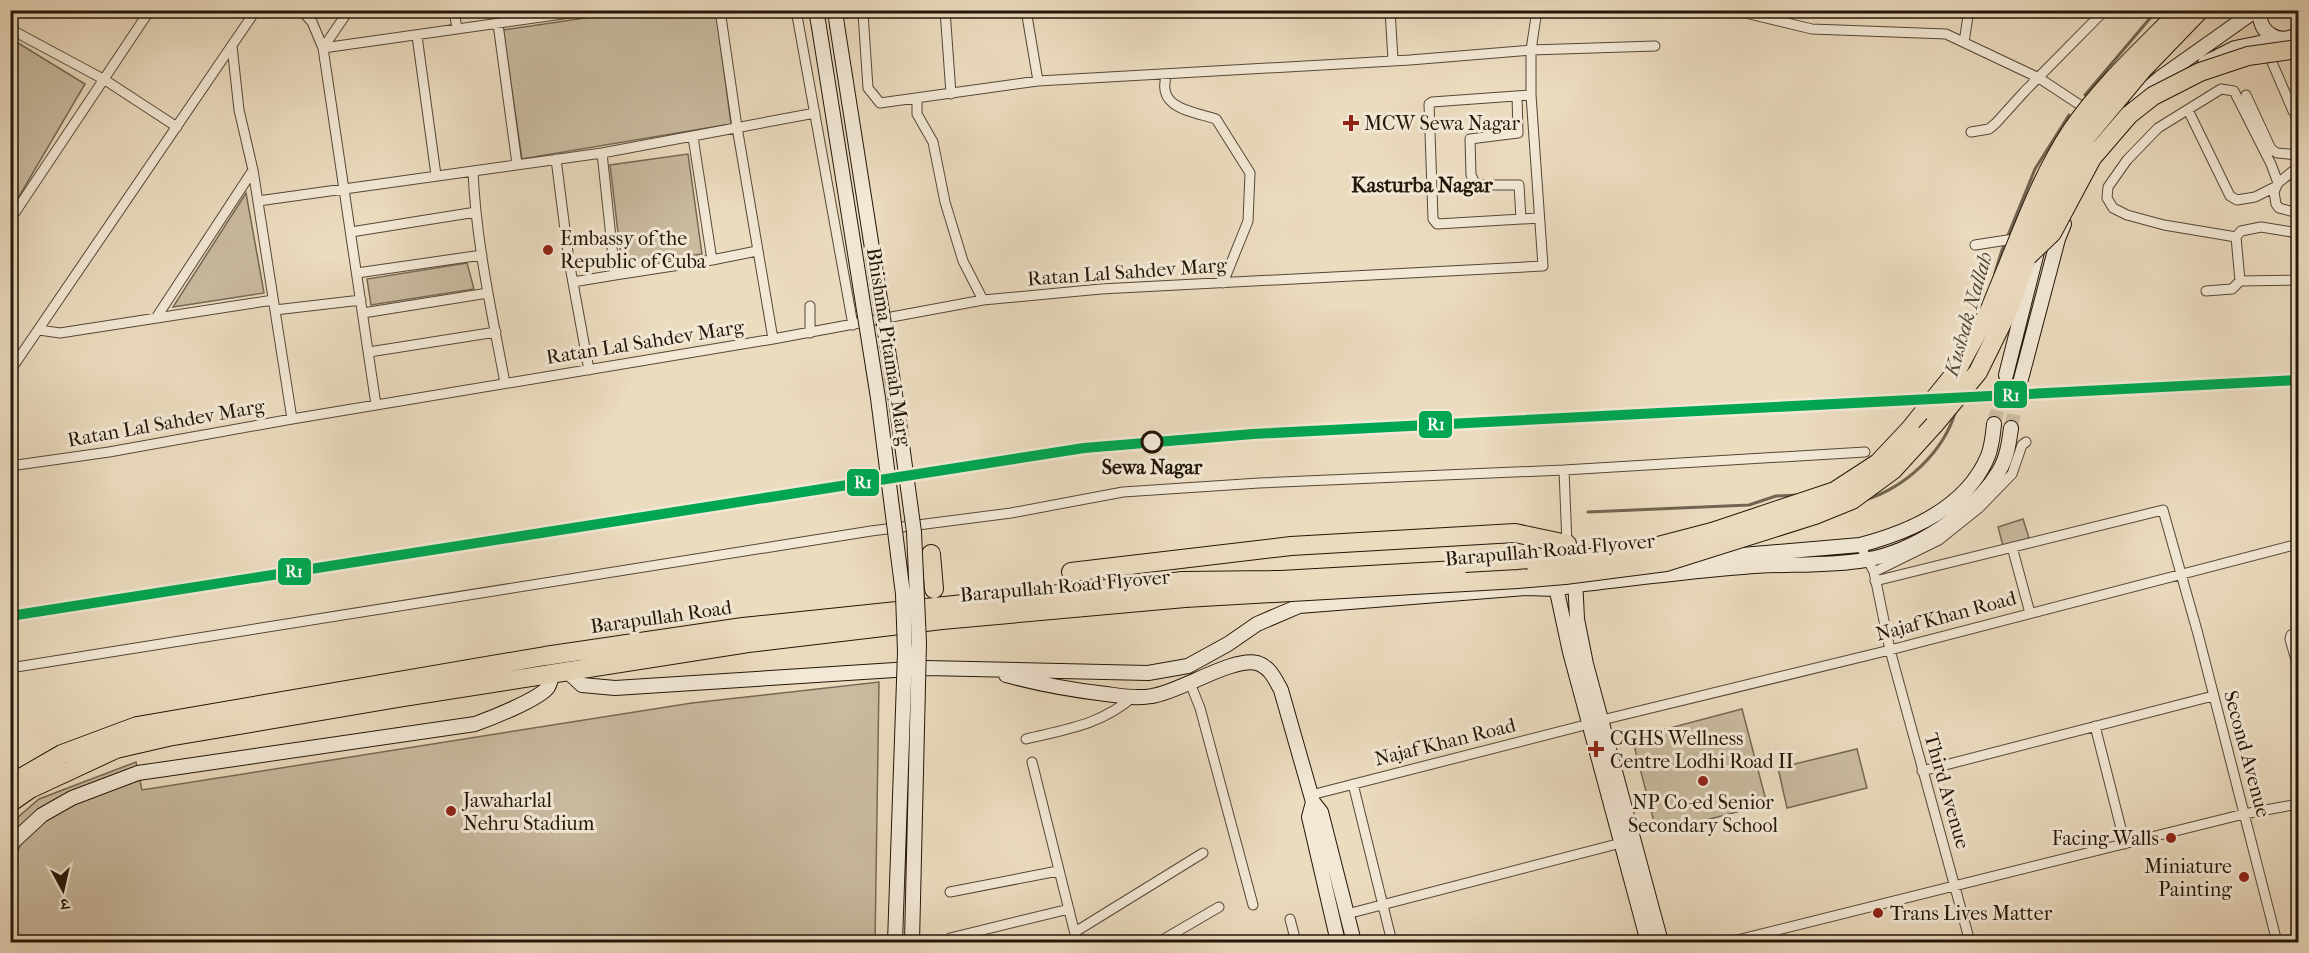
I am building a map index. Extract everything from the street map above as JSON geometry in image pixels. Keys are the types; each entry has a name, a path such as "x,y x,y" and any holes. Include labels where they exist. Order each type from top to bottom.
{"highway":[{"name":"Barapullah Road Flyover","path":"885,627 1281,580 1550,564 1639,551 1713,532 1835,491 1878,463 1911,429 1956,372 1990,309 2039,189 2071,131 2116,76 2181,10"},
{"name":"Barapullah Road Flyover","path":"1096,590 1140,586 1184,590 1518,579 1588,573 1666,562 1815,515 1852,500 1893,470 1978,372 2009,309 2055,192 2087,136 2143,69 2200,10"},
{"path":"2028,256 2052,233 2092,158 2129,115 2153,96 2200,72 2248,56 2298,50"},
{"path":"1071,572 1291,546 1515,533 1567,544"},
{"path":"931,554 934,589"},
{"path":"1139,564 1140,586"},
{"path":"1094,569 1096,590"},
{"name":"Barapullah Road","path":"237,717 545,656 743,627 1096,590"},
{"name":"Barapullah Road","path":"237,717 560,673 748,643 885,627"},
{"path":"10,784 62,754 136,726 237,717"},
{"path":"10,803 30,789 116,749 237,717"}],"street":[{"path":"12,217 150,10"},
{"path":"10,371 256,10"},
{"path":"323,48 350,10"},
{"path":"454,10 457,29"},
{"path":"323,48 498,24 546,14 591,10"},
{"path":"720,10 737,127 773,339"},
{"path":"796,10 853,325"},
{"name":"Bhishma Pitamah Marg","path":"816,10 878,398 902,583 904,652 895,942"},
{"path":"836,16 888,10"},
{"path":"945,10 951,94"},
{"path":"1026,10 1038,81"},
{"path":"1390,10 1393,60"},
{"path":"1531,95 1429,104 1433,219 1437,224 1539,218 1531,95 1531,50 1537,10"},
{"path":"1732,10 1812,30 1942,33 2039,78 2110,126"},
{"path":"1964,42 1969,10"},
{"path":"1971,132 1989,129 1996,123 2105,10"},
{"path":"2006,375 2041,235 2076,169 2110,126 2123,111 2160,78 2258,10 2265,30 2279,39"},
{"path":"302,11 312,22 323,48 376,405"},
{"path":"863,13 868,88 880,103 917,100 1038,81 1531,50 1655,46"},
{"name":"Bhishma Pitamah Marg","path":"836,16 914,532 919,643 912,942"},
{"path":"498,24 517,164"},
{"path":"10,29 105,80 177,127"},
{"path":"2021,379 2058,239 2081,189 2110,145 2157,97 2201,65 2235,48 2263,41 2287,39 2298,34"},
{"path":"417,36 436,175"},
{"path":"2263,41 2298,118"},
{"path":"232,46 239,110 253,170 292,419"},
{"path":"2201,65 2213,93"},
{"path":"1167,74 1163,85 1168,100 1179,108 1216,119 1250,174 1248,221 1223,283"},
{"path":"2236,237 2164,225 2127,215 2113,208 2107,198 2108,187 2127,160 2158,128 2221,88 2234,91 2271,164 2277,185 2274,192 2276,204 2279,208 2298,213"},
{"path":"2246,95 2271,149 2277,153 2298,154"},
{"path":"1517,96 1518,133"},
{"path":"917,100 917,114 933,142 945,202 963,261 983,300"},
{"path":"2188,110 2230,196 2237,200 2255,197 2277,185 2298,167"},
{"path":"258,201 602,153 815,113"},
{"path":"1534,132 1474,137 1470,142 1471,175 1476,185 1537,184"},
{"path":"693,137 712,260"},
{"path":"602,153 615,275"},
{"path":"556,159 573,282 589,370"},
{"path":"156,318 253,170"},
{"path":"473,171 482,255 505,383"},
{"path":"1519,185 1521,219"},
{"path":"10,194 12,217"},
{"path":"351,232 476,212"},
{"name":"Ratan Lal Sahdev Marg","path":"10,466 109,452 505,383 542,372 589,370 810,333 983,300 1085,291 1544,266 1539,218"},
{"path":"2240,281 2236,237 2241,231 2261,227 2298,233"},
{"path":"1975,245 2041,235 2058,239"},
{"path":"573,282 757,251"},
{"path":"357,273 482,255"},
{"path":"2206,291 2232,289 2240,281 2298,280"},
{"path":"363,314 488,293"},
{"path":"39,330 60,333 156,318 274,305 361,300"},
{"path":"810,306 810,333"},
{"path":"369,352 496,332"},
{"path":"335,412 337,400"},
{"path":"1526,588 1555,573 1575,568 1860,545 1884,539 1912,528 1941,511 1963,494 1981,470 1989,453 1994,424"},
{"path":"10,849 14,841 42,814 72,798 138,773 475,724 540,694 560,673 582,685 615,688 926,668 1148,673 1188,666 1209,656 1257,624 1299,606 1526,588 1556,589 1742,567 1867,560 1901,550 1932,533 1962,512 1983,492 1999,472 2008,451 2011,428"},
{"path":"1875,577 1939,540 1979,508 2012,474 2022,445 2026,442"},
{"path":"10,668 871,531 1011,513 1110,494 1258,483 1564,470 1865,452"},
{"path":"1564,470 1567,544 1575,568 1577,619 1595,722 1622,843 1648,942"},
{"name":"Second Avenue","path":"2012,548 2163,510 2182,574 2277,942"},
{"path":"1567,544 1555,567 1556,589 1661,942"},
{"name":"Najaf Khan Road","path":"1312,799 1353,784 1890,650 2298,544"},
{"name":"Third Avenue","path":"1860,545 1875,577 1890,650 1970,942"},
{"path":"1875,577 2012,548 2030,612"},
{"path":"2298,631 2291,635 2290,639 2298,667"},
{"path":"984,669 1060,688 1133,697 1170,692 1233,665 1256,663 1267,668 1281,690 1312,799 1321,812 1354,942"},
{"path":"1190,683 1200,708 1253,905"},
{"path":"1922,771 2213,696"},
{"path":"1026,739 1096,721 1117,711 1133,697"},
{"path":"2095,726 2125,844"},
{"path":"1032,762 1077,942"},
{"path":"1353,784 1392,942"},
{"path":"1312,799 1309,817 1338,942"},
{"path":"1729,942 2244,814 2298,804"},
{"path":"1347,914 1622,843"},
{"path":"1075,932 1203,853"},
{"path":"950,892 1058,871"},
{"path":"1159,942 1219,907"},
{"path":"950,938 1069,909"},
{"path":"1290,918 1296,942"}],"shaded area":[{"path":"633,11 716,11 731,124 522,159 503,30"},
{"path":"10,38 85,84 17,200 10,164"},
{"path":"688,154 702,254 622,266 610,165"},
{"path":"246,193 264,293 173,307"},
{"path":"467,263 474,289 371,305 367,279"},
{"path":"2023,519 2029,538 2003,546 1998,527"},
{"name":"Jawaharlal Nehru Stadium","path":"879,682 875,942 11,942 10,824 39,799 136,762 142,790 692,703"},
{"path":"1742,709 1767,804 1657,833 1632,738"},
{"path":"1857,749 1867,788 1787,808 1778,768"}],"waterway":[{"name":"Kushak Nallah","path":"2085,95 2157,10"},
{"name":"Kushak Nallah","path":"1995,273 2035,169 2069,115"},
{"name":"Kushak Nallah","path":"1865,500 1895,486 1921,466 1942,440 1956,410"},
{"name":"Kushak Nallah","path":"1588,512 1749,505 1776,496 1797,495"}],"tunnel":[{"path":"1994,424 2006,375"},
{"path":"2011,428 2021,379"}],"transit line":[{"name":"R1","path":"10,616 1084,448 1253,434 2298,380"}],"place":[{"name":"MCW Sewa Nagar","path":"1351,123"},
{"name":"Embassy of the Republic of Cuba","path":"548,250"},
{"name":"Sewa Nagar","path":"1152,442"},
{"name":"CGHS Wellness Centre Lodhi Road II","path":"1596,749"},
{"name":"NP Co-ed Senior Secondary School","path":"1703,781"},
{"name":"Jawaharlal Nehru Stadium","path":"451,811"},
{"name":"Facing Walls","path":"2171,838"},
{"name":"Miniature Painting","path":"2244,877"},
{"name":"Trans Lives Matter","path":"1878,913"}],"district":[{"name":"Kasturba Nagar","path":"1422,185"}]}
